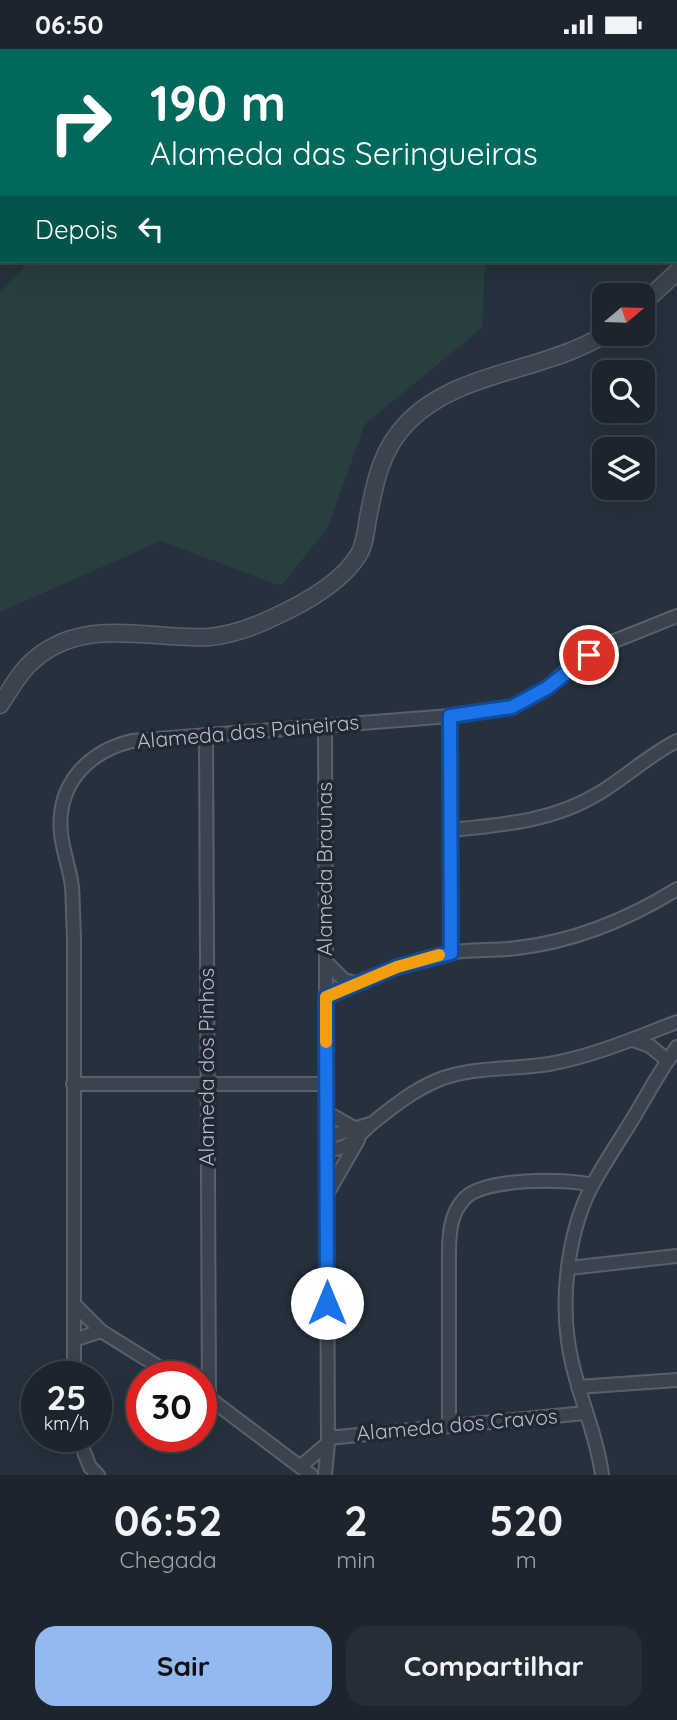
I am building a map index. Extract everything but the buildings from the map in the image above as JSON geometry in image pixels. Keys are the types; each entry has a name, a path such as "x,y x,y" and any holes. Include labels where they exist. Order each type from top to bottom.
{"street":[{"path":"655,292 677,272"},
{"path":"0,705 29,664 66,641 112,632 208,637 232,633 280,615 333,580 359,554 380,463 407,423 445,397 564,355 592,341"},
{"name":"Alameda das Paineiras","path":"74,1361 74,936 72,887 61,834 64,798 78,770 103,750 132,741 450,716 512,707 547,688 568,669 612,642 677,616"},
{"path":"450,716 451,953"},
{"name":"Alameda Braunas","path":"325,725 328,1441 325,1475"},
{"name":"Alameda dos Pinhos","path":"205,1361 208,1084 206,735"},
{"path":"450,830 517,824 565,810 601,792 652,755 677,741"},
{"path":"326,997 397,967 451,953 515,949 572,939 601,929 677,888"},
{"path":"326,962 344,980 356,983"},
{"path":"327,1143 370,1125 400,1101 439,1079 562,1061 633,1040 677,1023"},
{"path":"659,1029 677,1038"},
{"path":"633,1040 650,1046 667,1061"},
{"path":"602,1475 597,1446 585,1413 568,1340 566,1300 569,1268 578,1226 592,1185 677,1047"},
{"path":"73,1083 326,1084"},
{"path":"326,1112 356,1133"},
{"path":"327,1194 356,1133"},
{"path":"449,1426 449,1254 450,1230 456,1211 471,1193 484,1189 556,1181 592,1185"},
{"path":"569,1268 677,1256"},
{"path":"74,1304 101,1331 149,1361"},
{"path":"74,1341 101,1331"},
{"path":"578,1387 677,1380"},
{"path":"217,1405 311,1475"},
{"name":"Alameda dos Cravos","path":"301,1466 328,1441 585,1413"},
{"path":"84,1452 90,1467 98,1475"}],"green space":[{"path":"24,263 485,263 482,328 365,424 328,527 281,586 161,541 0,612 0,292 22,271"}],"slow traffic":[{"path":"326,1042 326,997 397,967 439,955"}],"route":[{"path":"327,1303 326,997 397,967 451,953 450,716 512,707 547,688 589,655"}]}
